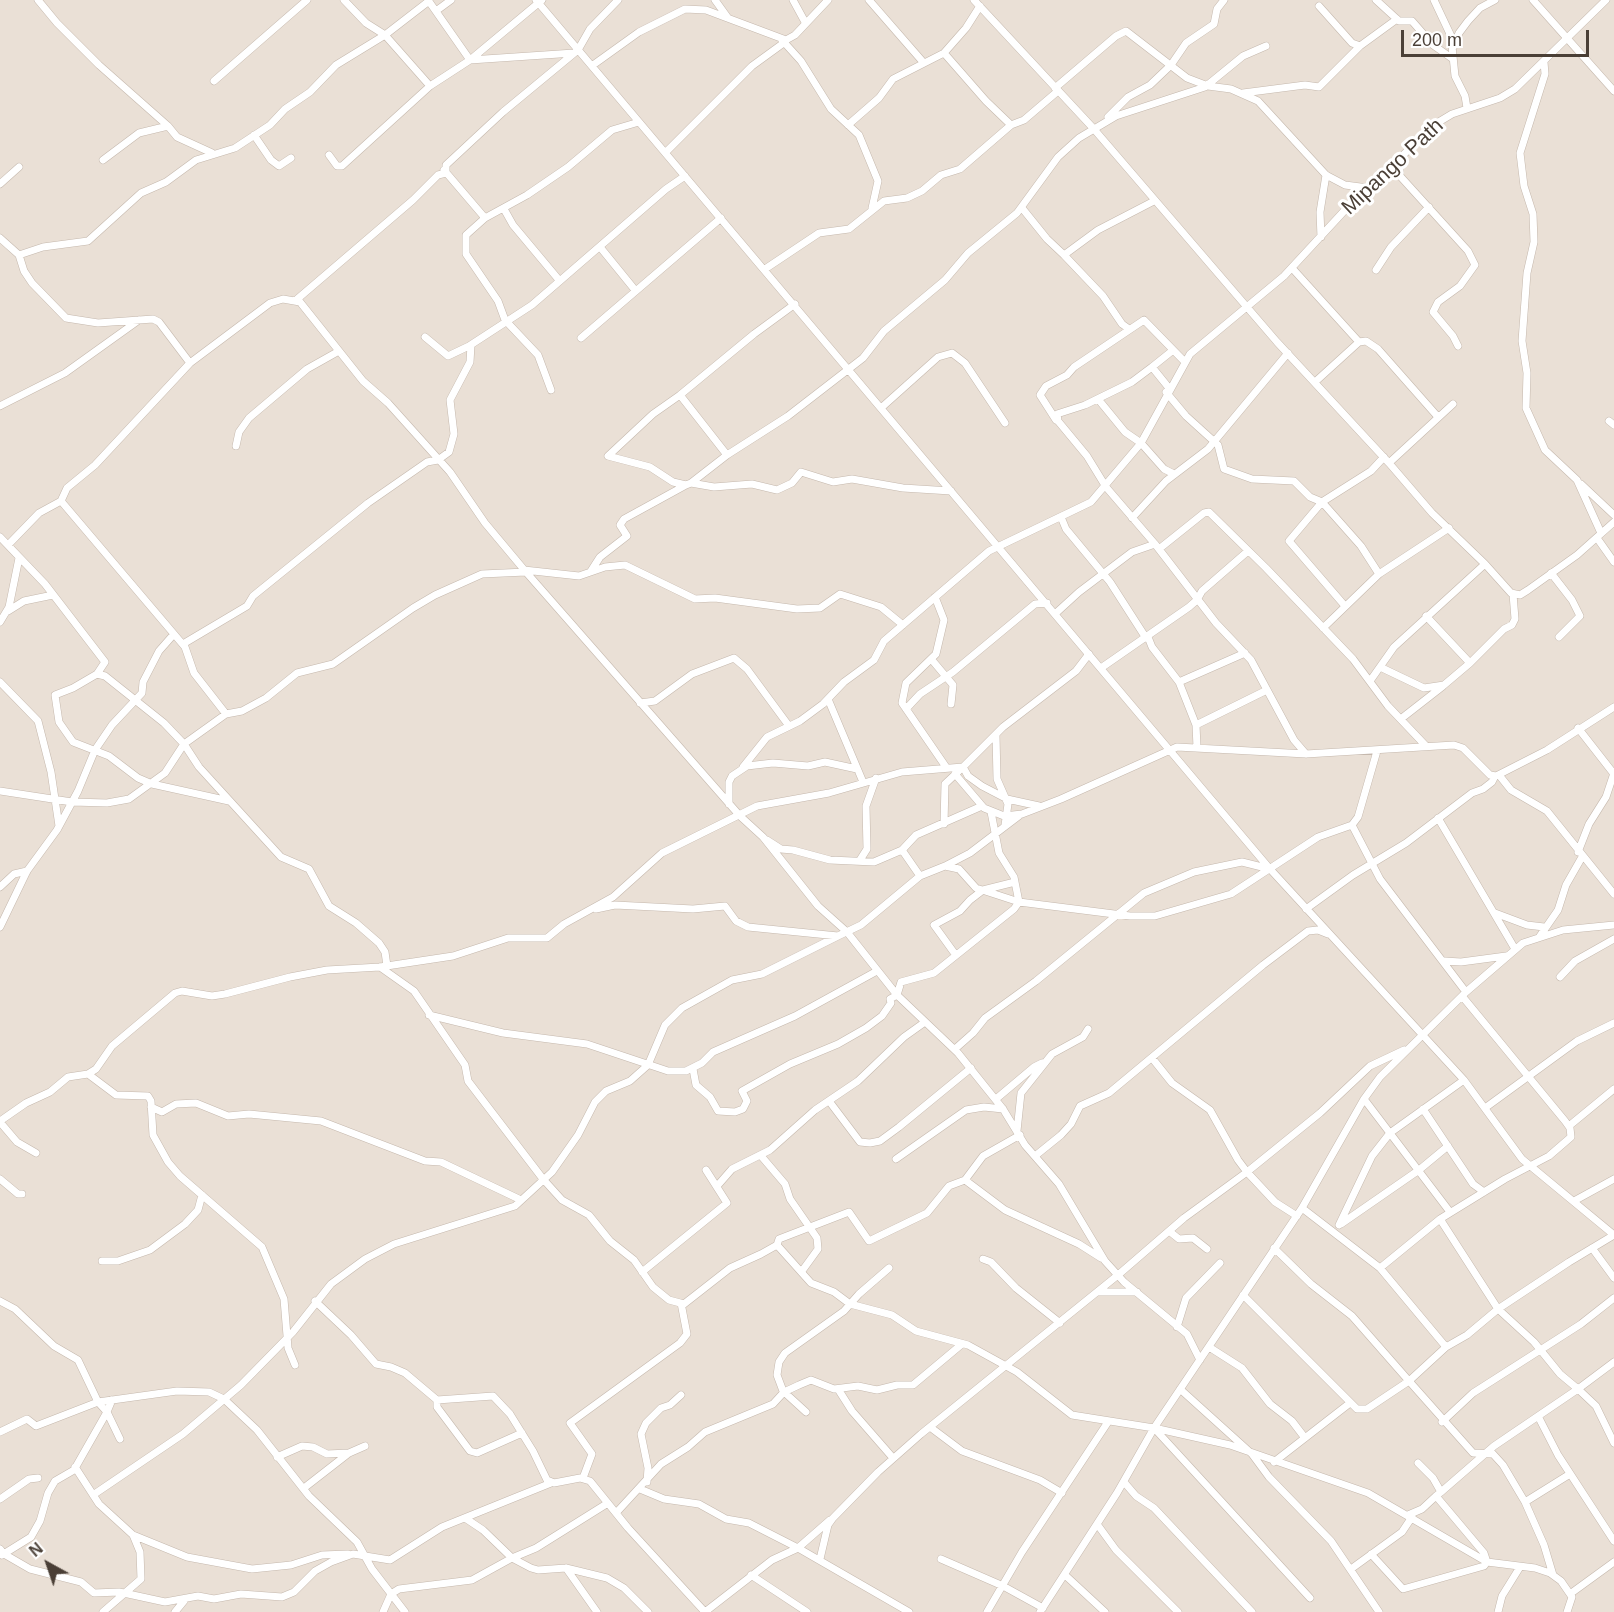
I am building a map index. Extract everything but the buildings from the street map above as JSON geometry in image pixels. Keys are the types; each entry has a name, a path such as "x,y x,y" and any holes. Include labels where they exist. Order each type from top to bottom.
{"street":[{"path":"38,0 57,24 168,126 177,137 212,153"},
{"path":"214,81 307,0"},
{"path":"344,0 366,23 385,35 430,86"},
{"path":"435,10 451,0"},
{"path":"294,301 413,200 444,171 446,165 503,112 576,52 590,29 618,0"},
{"path":"715,0 728,18"},
{"path":"793,0 806,22"},
{"path":"666,152 752,66 783,41 795,35 828,0"},
{"path":"869,0 923,62"},
{"path":"1376,0 1397,19 1412,21 1433,45 1454,59"},
{"path":"1434,0 1454,47"},
{"path":"1467,108 1465,96 1455,76 1454,47 1459,33 1468,21 1480,8 1495,0"},
{"path":"1533,0 1614,91"},
{"name":"Mipango Path","path":"729,804 729,782 732,776 743,767 767,736 789,726 828,699 844,682 874,660 884,642 998,545 1087,505 1106,488 1141,443 1184,361 1292,268 1368,188 1445,117 1507,94 1544,62 1606,0"},
{"path":"19,255 43,247 88,241 119,216 141,193 166,182 191,163 212,153 235,148 254,135 305,96 336,65 385,35 429,1 470,60"},
{"path":"329,155 337,166 342,166 430,86 470,60 539,1 576,52 593,65 1270,869 1422,1038 1464,1080 1528,1166 1614,1235 1498,1309 1473,1330 1446,1347 1409,1381 1367,1409 1357,1409 1350,1403 1243,1295"},
{"path":"591,571 600,557 627,536 620,525 624,519 688,484 727,455 788,416 865,356 884,331 945,280 968,253 1022,208 1058,157 1104,121 1128,97 1150,85 1171,65 1186,43 1214,24 1217,9 1222,1"},
{"path":"848,125 879,98 893,79 944,53 966,28 978,2 1093,128 1246,306 1387,460 1432,513 1513,594 1515,619 1512,625 1496,636 1443,686 1402,718"},
{"path":"1319,6 1352,43 1360,46"},
{"path":"593,65 639,33 685,9 698,8 783,41 801,61 822,98 836,115 859,135 878,181 872,208"},
{"path":"1241,93 1305,85 1319,87 1360,46 1397,19"},
{"path":"765,269 822,232 839,232 852,228 872,208 886,200 906,199 918,194 941,175 960,169 1011,125 1024,120 1116,36 1126,31 1187,78 1208,86 1231,89 1258,101 1326,175 1345,185 1368,188"},
{"path":"1104,121 1208,86 1243,56 1266,46"},
{"path":"470,60 576,52"},
{"path":"944,53 986,101 1011,125"},
{"path":"1544,62 1545,74 1520,153 1523,179 1533,214 1534,242 1527,273 1522,341 1527,373 1526,408 1545,450 1614,515"},
{"path":"551,390 538,355 505,320 498,301 466,254 466,236 485,218 504,209 568,167 612,130 639,122"},
{"path":"104,160 139,133 168,126"},
{"path":"254,135 271,160 279,166 291,158"},
{"path":"1400,159 1400,176 1468,251 1475,265 1460,286 1438,302 1433,312 1453,336 1458,346"},
{"path":"0,184 19,167"},
{"path":"444,171 485,218"},
{"path":"1321,237 1320,212 1326,175"},
{"path":"425,337 448,356 471,345 505,320 532,305 666,189 685,176"},
{"path":"1064,255 1098,230 1154,201"},
{"path":"1377,270 1391,247 1429,207"},
{"path":"1022,208 1047,239 1103,296 1122,324 1129,329"},
{"path":"504,209 513,225 559,280"},
{"path":"581,338 721,218"},
{"path":"0,238 19,255 24,271 32,283 66,318 98,323 141,319 159,322 190,363"},
{"path":"600,247 635,290"},
{"path":"1292,268 1359,342"},
{"path":"8,545 39,513 61,501 68,488 95,465 190,363 270,303 283,299 294,301 304,306 363,381 388,403 438,460 485,523 640,703 740,816 763,837 781,849 836,861 881,860 902,850 916,836 982,806"},
{"path":"795,304 653,414 608,456 650,467 668,480 714,487 752,484 777,490 792,483 801,472 833,482 852,479 903,488 951,491"},
{"path":"0,406 65,373 141,319"},
{"path":"1184,361 1144,320 1074,367 1067,375 1046,386 1040,395 1087,456 1106,488 1157,547 1197,600 1245,652 1294,740 1306,754"},
{"path":"1315,382 1359,342 1366,341 1378,349 1438,417"},
{"path":"183,644 247,606 253,596 368,503 427,462 438,460 449,452 454,434 450,400 470,362 471,345"},
{"path":"236,446 239,432 249,418 307,369 339,351"},
{"path":"1058,421 1057,414 1098,399 1132,382 1172,351"},
{"path":"881,408 938,357 952,353 964,363 1005,423"},
{"path":"1132,518 1174,474 1201,456 1288,353"},
{"path":"1152,367 1186,416 1214,440 1220,449 1224,469 1252,479 1294,481 1310,497 1322,502 1361,546 1379,574"},
{"path":"680,395 727,455"},
{"path":"1098,399 1125,432 1141,443 1164,469 1174,474"},
{"path":"1345,606 1289,541 1322,502 1387,460 1453,404"},
{"path":"1577,480 1599,535 1614,562"},
{"path":"61,501 183,644 194,673 226,714"},
{"path":"1056,613 1079,592 1132,552 1157,547 1207,512 1357,663 1388,706 1402,718 1426,746"},
{"path":"1060,517 1066,529 1105,574 1152,647 1179,682 1196,725 1197,747"},
{"path":"1513,594 1523,593 1614,522"},
{"path":"1323,628 1379,574 1449,528"},
{"path":"0,537 52,595 105,662 97,674 55,695 62,730 74,742 109,756 138,778 152,784 229,801"},
{"path":"1101,668 1147,638 1197,600 1202,591 1248,551"},
{"path":"0,622 19,558"},
{"path":"1370,681 1386,655 1485,564"},
{"path":"0,791 72,802 107,803 129,799 152,784 174,762 176,754 184,744 226,714 242,711 257,703 297,673 333,664 413,608 435,595 482,574 525,571 579,576 591,571 625,565 695,599 715,598 792,609 820,608 840,594 881,607 903,625"},
{"path":"1551,573 1572,600 1580,616 1559,637"},
{"path":"3,614 24,601 52,595"},
{"path":"935,597 944,620 936,654 905,686 902,703 946,767"},
{"path":"906,709 920,694 946,677 1035,604 1047,603"},
{"path":"1426,616 1470,663"},
{"path":"0,927 27,871 59,826 72,802 94,750 133,699 142,693 143,682 159,651 174,634"},
{"path":"1179,682 1245,652"},
{"path":"944,824 945,784 996,735 1069,677 1089,654"},
{"path":"640,703 655,700 692,674 734,658 747,669 789,726"},
{"path":"932,660 954,686 951,704"},
{"path":"1380,667 1424,688 1443,686"},
{"path":"97,674 105,676 164,723 184,744 229,801 284,860 305,866 313,873 329,906 356,923 381,947 384,966 411,987 465,1065 467,1079 475,1092 543,1179 562,1200 589,1215 665,1298 684,1304 734,1265 777,1245 779,1239 849,1212 869,1241 927,1213 950,1186 965,1179 983,1156 1018,1133"},
{"path":"0,682 38,721 59,826"},
{"path":"1196,725 1267,690"},
{"path":"828,699 863,782"},
{"path":"1306,909 1353,875 1406,843 1472,793 1483,789 1497,775 1547,750 1614,707"},
{"path":"1540,936 1557,910 1580,854 1589,824 1604,801 1614,773 1578,728"},
{"path":"996,735 998,779 1007,799 1008,815 1005,825"},
{"path":"93,1495 183,1434 244,1382 288,1337 315,1301 337,1278 381,1249 505,1210 521,1200 552,1172 578,1135 595,1102 606,1090 630,1081 648,1065 665,1026 682,1008 732,980 762,974 861,925 920,876 970,853 1022,814 1169,750 1197,747 1306,754 1458,745 1490,775 1497,775 1511,790 1547,812 1614,894"},
{"path":"945,866 959,869 976,888 1019,902 1116,915 1155,915 1231,894 1318,837 1352,825 1361,810 1377,751"},
{"path":"743,767 773,763 808,766 825,762 857,769"},
{"path":"36,1154 18,1142 0,1121 26,1103 50,1092 68,1077 88,1074 99,1066 112,1046 175,993 182,991 212,996 290,977 341,968 384,966 453,956 508,938 547,938 625,888 662,853 757,806 829,793 902,772 963,767"},
{"path":"963,767 968,776 1007,799 1041,807"},
{"path":"955,774 982,806 991,812 1008,815 1022,814"},
{"path":"860,860 867,849 866,806 876,778"},
{"path":"1604,801 1614,796"},
{"path":"693,1069 696,1085 710,1097 714,1108 725,1113 735,1112 743,1108 747,1101 742,1091 789,1064 838,1044 866,1028 882,1016 891,1003 890,999 897,995 901,982 934,973 1014,909 1019,902 1015,882 999,853 991,812"},
{"path":"1438,818 1515,950"},
{"path":"1352,825 1380,879 1444,960 1464,994 1569,1126 1571,1137 1549,1156 1484,1192 1468,1204 1450,1212 1380,1268"},
{"path":"763,837 818,906 847,932 897,995 955,1049 971,1068 1003,1108 1035,1156 1059,1184 1106,1261 1118,1275 1176,1327 1187,1334 1200,1360"},
{"path":"902,850 920,876"},
{"path":"955,1049 973,1033 985,1018 1029,986 1144,893 1194,872 1242,862 1270,869"},
{"path":"0,887 14,874 27,871"},
{"path":"955,954 934,925 960,911 983,890 1015,882"},
{"path":"585,913 615,905 693,909 725,906 736,921 748,927 838,936"},
{"path":"1495,913 1527,925 1544,927"},
{"path":"941,1559 1003,1586 1041,1610 1124,1482 1154,1428 1302,1208 1364,1099 1380,1077 1464,994 1515,950 1540,936 1563,930 1614,925"},
{"path":"1035,1156 1061,1135 1080,1106 1109,1093 1230,990 1303,935 1312,930 1330,935"},
{"path":"1560,977 1575,961 1614,939"},
{"path":"1444,960 1461,962 1506,957"},
{"path":"429,1015 503,1033 587,1044 668,1071 693,1069 713,1052 795,1016 877,971"},
{"path":"718,1185 732,1169 762,1156 829,1101 858,1081 904,1037 926,1022"},
{"path":"1485,1108 1511,1086 1530,1077 1577,1041 1614,1023"},
{"path":"1018,1133 1021,1093 1042,1063 1066,1044 1083,1036 1088,1029"},
{"path":"75,1467 107,1513 133,1535 187,1557 252,1569 291,1565 322,1555 351,1554 390,1560 442,1527 551,1483 584,1478 590,1481 705,1612 772,1560 798,1548 833,1518 893,1458 1098,1292 1169,1231 1320,1113 1370,1066 1407,1049"},
{"path":"1152,1058 1172,1083 1210,1110 1247,1172 1275,1202 1296,1215"},
{"path":"996,1099 1014,1086 1034,1066 1042,1063"},
{"path":"829,1101 860,1142 880,1141 971,1068"},
{"path":"88,1074 116,1095 131,1097 147,1095 151,1107 153,1135 168,1162 266,1252 284,1299 290,1354 295,1365"},
{"path":"1339,1225 1372,1156 1390,1133 1464,1080"},
{"path":"1569,1126 1614,1089"},
{"path":"1364,1099 1450,1212"},
{"path":"151,1107 162,1112 176,1104 196,1103 228,1116 249,1114 321,1121 425,1161 441,1162 521,1200"},
{"path":"896,1159 966,1110 984,1107 1003,1108"},
{"path":"1423,1109 1473,1184 1484,1192"},
{"path":"1330,1230 1419,1170 1448,1146"},
{"path":"762,1156 785,1184 790,1199 817,1238 818,1249 802,1271"},
{"path":"642,1272 727,1203 718,1185 706,1170"},
{"path":"0,1179 18,1194 22,1194"},
{"path":"965,1179 1005,1210 1079,1244 1106,1261"},
{"path":"1574,1201 1614,1179"},
{"path":"102,1261 118,1261 150,1250 185,1224 198,1210 202,1195"},
{"path":"1302,1208 1355,1246 1380,1268 1446,1347"},
{"path":"1440,1219 1498,1309 1540,1349 1560,1374 1596,1406 1614,1443"},
{"path":"1169,1231 1179,1239 1193,1238 1207,1249"},
{"path":"777,1245 802,1271 802,1275 811,1282 834,1292 850,1304 892,1315 916,1331 962,1344 1017,1372 1072,1415 1154,1428 1230,1445 1368,1493 1486,1562 1535,1568 1553,1575"},
{"path":"1274,1248 1311,1284 1352,1316 1442,1422 1473,1453 1493,1454 1503,1465 1525,1502 1544,1545 1553,1575 1570,1594 1571,1605 1568,1612"},
{"path":"1592,1248 1614,1278"},
{"path":"983,1259 996,1266 1016,1288 1060,1323"},
{"path":"1176,1327 1186,1298 1220,1263"},
{"path":"806,1412 784,1392 777,1376 779,1362 785,1353 839,1315 889,1268"},
{"path":"1098,1292 1137,1292"},
{"path":"1442,1422 1473,1393 1581,1324 1614,1298"},
{"path":"0,1300 15,1309 54,1346 78,1360 98,1402 107,1412 120,1439"},
{"path":"315,1301 351,1335 376,1364 405,1373 437,1400 477,1399 491,1395 510,1414 547,1480 551,1483"},
{"path":"584,1478 591,1454 570,1424 680,1343 687,1334 681,1303"},
{"path":"616,1513 647,1482 661,1464 688,1447 705,1432 773,1404 784,1392 811,1380 838,1389 858,1386 877,1390 897,1385 913,1385 962,1344"},
{"path":"1209,1347 1242,1368 1270,1404 1293,1421 1305,1438"},
{"path":"1351,1569 1402,1533 1410,1516 1422,1509 1484,1455 1614,1362"},
{"path":"838,1389 852,1411 893,1458"},
{"path":"1180,1389 1252,1454 1269,1477 1331,1541 1379,1612"},
{"path":"0,1432 27,1419 36,1426 98,1402 180,1390 209,1392 224,1399 257,1430 304,1488 357,1542 372,1569 405,1612"},
{"path":"647,1482 648,1468 641,1434 653,1416 681,1395"},
{"path":"1,1553 31,1537 40,1521 48,1493 55,1481 71,1472 75,1467 112,1400"},
{"path":"437,1400 437,1407 470,1451 477,1453 522,1433"},
{"path":"1274,1462 1350,1403"},
{"path":"1538,1416 1570,1474 1614,1541"},
{"path":"987,1612 1022,1552 1108,1422"},
{"path":"930,1427 962,1451 1040,1480 1062,1493"},
{"path":"1154,1428 1310,1598"},
{"path":"277,1457 302,1446 312,1447 327,1454 349,1453"},
{"path":"304,1488 349,1453 365,1446"},
{"path":"1418,1463 1433,1478 1439,1494 1484,1553 1486,1562"},
{"path":"1525,1502 1570,1474"},
{"path":"0,1499 29,1479 38,1478"},
{"path":"1124,1482 1136,1496 1154,1508 1252,1612"},
{"path":"640,1489 664,1498 699,1504 726,1519 749,1523 820,1559 883,1599 909,1612"},
{"path":"383,1612 391,1594 404,1588 467,1582 536,1548 608,1503"},
{"path":"465,1518 483,1530 512,1558 535,1570 566,1568 612,1580 648,1612"},
{"path":"820,1559 828,1525 833,1518"},
{"path":"1097,1524 1116,1550 1178,1612"},
{"path":"103,1612 127,1594 143,1574 140,1552 133,1535"},
{"path":"1,1553 43,1574 81,1582 93,1593 127,1594 159,1602 184,1600 198,1596 214,1599 241,1594 265,1598 284,1597 296,1591 315,1571 351,1554"},
{"path":"1371,1554 1403,1589 1425,1580 1479,1569 1486,1562"},
{"path":"1570,1594 1614,1562"},
{"path":"1498,1612 1502,1596 1520,1567"},
{"path":"566,1568 597,1612"},
{"path":"751,1575 806,1612"},
{"path":"1065,1575 1105,1612"},
{"path":"175,1612 184,1600"}],"shaded area":[{"path":"0,0 1614,0 1614,1612 0,1612"}]}
